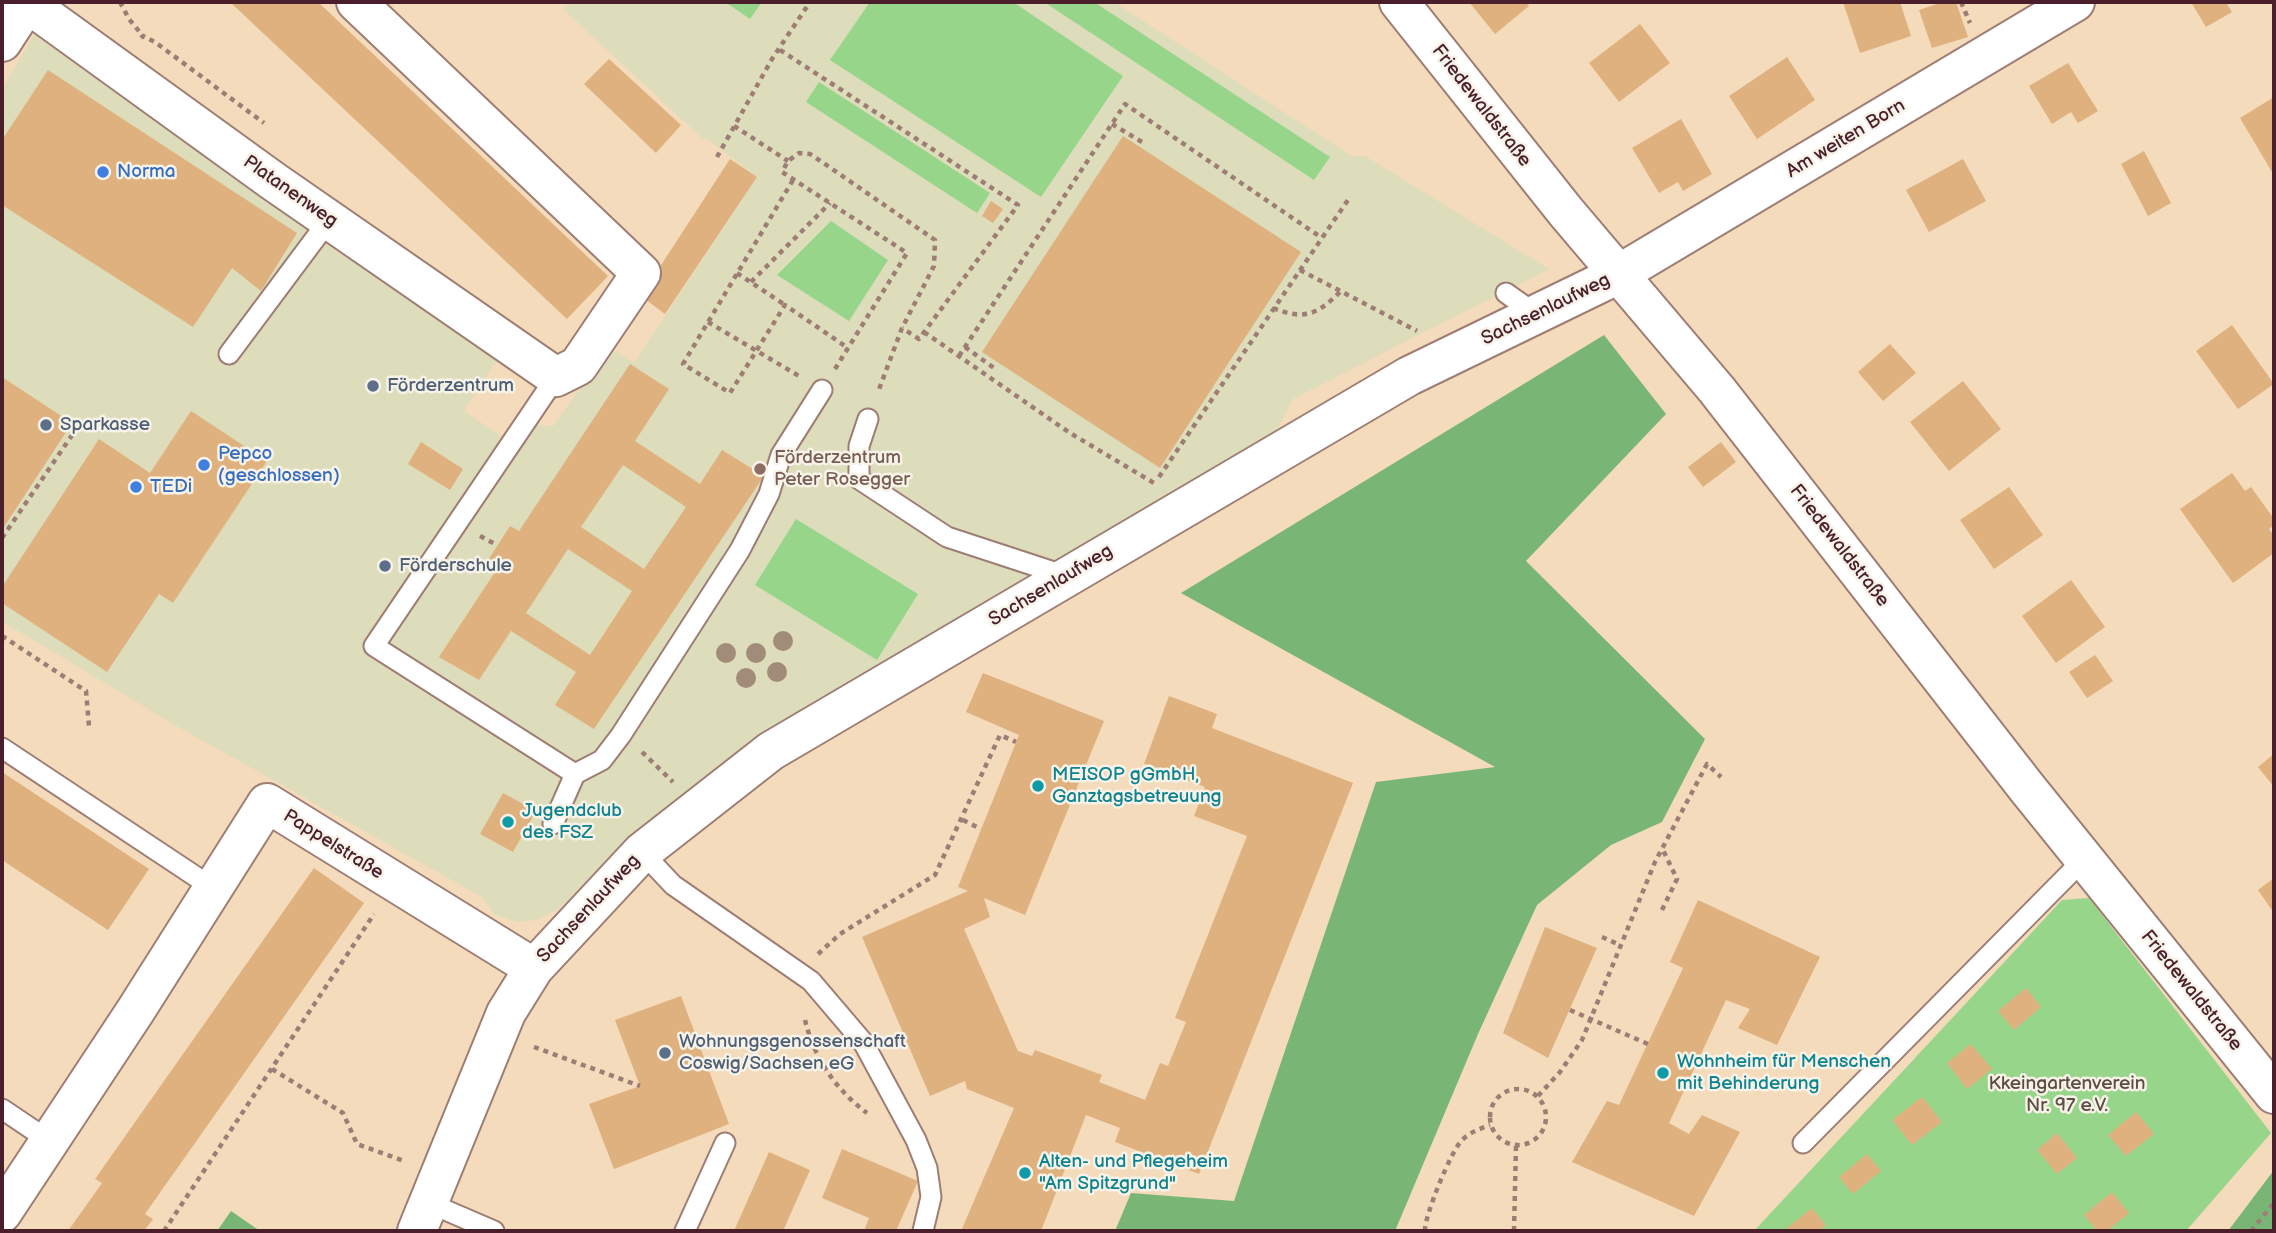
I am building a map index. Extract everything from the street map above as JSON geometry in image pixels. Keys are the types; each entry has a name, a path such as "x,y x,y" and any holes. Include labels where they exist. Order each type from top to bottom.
{"street":[{"path":"356,2 641,273 578,366 556,377"},
{"name":"Friedewaldstraße","path":"1399,2 1617,275 1717,390 2084,859 2274,1094"},
{"name":"Am weiten Born","path":"1617,275 2075,2"},
{"path":"2,41 27,3"},
{"name":"Platanenweg","path":"27,3 329,220 556,377"},
{"name":"Sachsenlaufweg","path":"534,968 642,852 771,751 1409,376 1617,275"},
{"name":"Pappelstraße","path":"2,1213 51,1142 267,803 534,968"},
{"path":"429,1203 506,1013 534,968"}],"lane":[{"path":"229,354 329,220"},
{"path":"1506,293 1536,315"},
{"path":"556,377 374,646 575,774"},
{"path":"552,824 575,774 602,760 621,735 740,550 769,494 781,455 822,390"},
{"path":"868,419 859,446 859,479 947,537 1067,576"},
{"path":"2,748 214,888"},
{"path":"642,852 673,884 806,977 863,1042 927,1168 931,1197 923,1231"},
{"path":"1803,1143 2084,859"},
{"path":"2,1109 51,1142"},
{"path":"685,1231 725,1143"},
{"path":"429,1203 494,1231"}],"path":[{"path":"120,2 143,36"},
{"path":"717,157 810,2"},
{"path":"780,50 1018,205 919,339 902,328"},
{"path":"959,356 1125,104 1322,238"},
{"path":"1112,124 1142,142"},
{"path":"734,126 788,161"},
{"path":"822,390 907,253 782,172 788,161 799,153 810,154 936,240 934,265 902,328 868,419"},
{"path":"785,304 730,393 683,364 793,180"},
{"path":"924,331 1070,433 1154,484 1350,197"},
{"path":"751,282 830,203"},
{"path":"1300,270 1411,327"},
{"path":"737,273 848,348"},
{"path":"1273,308 1290,315 1304,315 1323,309 1341,292"},
{"path":"708,322 802,378"},
{"path":"965,347 994,368"},
{"path":"2,538 81,422"},
{"path":"2,636 86,691 89,726"},
{"path":"621,735 682,792 685,818"},
{"path":"901,1114 881,1122 844,1094 828,1073 814,1045 803,1009 806,977 840,934 935,875 963,820 1000,735 1016,742"},
{"path":"1538,1096 1560,1072 1582,1040 1663,850 1707,764 1721,778"},
{"path":"963,820 981,829"},
{"path":"1662,910 1677,878 1663,850"},
{"path":"164,1231 395,884"},
{"path":"1602,937 1621,945"},
{"path":"1570,1010 1648,1044"},
{"path":"497,1034 640,1087"},
{"path":"272,1069 343,1113 357,1144 429,1203"},
{"path":"1509,1090 1529,1090 1538,1096 1546,1111 1544,1130 1526,1145 1516,1146 1495,1134 1490,1125 1492,1106 1497,1097 1509,1090"},
{"path":"1425,1231 1451,1155 1460,1141 1474,1131 1490,1125"},
{"path":"1514,1231 1516,1146"},
{"path":"2251,1231 2274,1203"}],"shaded area":[{"name":"Förderzentrum Peter Rosegger","path":"569,2 1114,2 1353,157 1365,156 1549,269 1293,399 1277,430 1198,480 1077,548 822,710 637,836 557,910 537,920 519,922 495,915 482,897 173,724 2,621 2,89 35,33 366,259 497,360 464,411 519,448 535,425 553,426 610,348 634,363 757,177 707,139 703,139 563,9"}],"green space":[{"path":"725,2 762,2 750,19"},
{"path":"870,2 1013,2 1123,76 1041,197 830,60"},
{"path":"1044,2 1094,2 1330,157 1314,180"},
{"path":"819,82 990,193 977,213 806,102"},
{"path":"831,221 888,260 849,321 777,275"},
{"path":"1604,335 1666,414 1526,561 1705,739 1662,822 1611,845 1537,905 1478,1034 1395,1231 1115,1231 1131,1193 1234,1201 1376,782 1495,767 1181,593"},
{"path":"796,519 918,594 877,660 755,585"},
{"name":"Kkeingartenverein Nr. 97 e.V.","path":"2089,898 2271,1133 2186,1231 1754,1231 2062,900"},
{"path":"2274,1170 2274,1231 2228,1231"},
{"path":"231,1211 260,1231 217,1231"}],"building":[{"path":"230,2 318,2 608,276 567,319"},
{"path":"1469,2 1526,2 1529,6 1495,34"},
{"path":"1843,2 1900,2 1911,36 1860,53"},
{"path":"1943,2 1956,2 1968,37 1932,48 1919,10"},
{"path":"2191,2 2226,2 2232,12 2206,27"},
{"path":"1640,24 1670,63 1619,102 1589,63"},
{"path":"1787,57 1815,100 1757,139 1729,96"},
{"path":"609,59 681,125 656,153 584,84"},
{"path":"2068,63 2098,111 2078,123 2071,112 2052,124 2029,86"},
{"name":"Norma","path":"48,70 297,233 261,291 232,268 193,327 2,205 2,140"},
{"path":"2274,97 2274,170 2272,172 2240,118"},
{"path":"1681,119 1712,174 1683,191 1678,182 1659,193 1632,148"},
{"path":"1123,136 1301,252 1160,468 982,352"},
{"path":"2144,151 2171,203 2148,216 2121,164"},
{"path":"730,159 757,177 665,314 641,296"},
{"path":"1963,159 1986,201 1929,232 1906,190"},
{"path":"991,201 1003,209 993,223 982,216"},
{"path":"2232,325 2274,384 2238,409 2196,351"},
{"path":"1890,344 1916,373 1883,401 1858,372"},
{"path":"630,364 669,389 635,441 700,484 722,450 764,476 594,729 555,705 576,672 511,631 479,680 439,657 495,572 485,565 510,526 519,531","holes":["623,465 686,507 644,569 581,527","568,549 632,591 590,655 526,613"]},
{"path":"2,377 72,423 2,530"},
{"path":"1963,381 2001,429 1949,471 1910,422"},
{"path":"191,411 267,461 173,603 159,594 107,672 2,603 2,587 99,439 150,473"},
{"path":"421,442 463,469 450,490 408,464"},
{"path":"1721,442 1736,462 1703,487 1688,467"},
{"path":"2232,473 2245,491 2251,487 2274,519 2274,525 2269,529 2274,536 2274,553 2233,583 2180,509"},
{"path":"2009,487 2043,535 1994,569 1960,520"},
{"path":"2071,580 2105,627 2056,663 2022,616"},
{"path":"2095,655 2113,681 2087,698 2069,672"},
{"path":"983,673 1104,721 1025,915 984,898 990,917 964,929 1018,1051 1032,1056 1035,1050 1102,1075 1099,1082 1145,1100 1160,1063 1168,1066 1186,1022 1175,1018 1247,836 1194,816 1205,787 1144,764 1169,696 1217,714 1212,728 1353,783 1199,1174 1115,1142 1120,1128 1086,1115 1041,1231 961,1231 1014,1108 967,1089 965,1081 930,1096 862,937 968,891 958,887 1019,735 966,712"},
{"path":"2274,754 2274,787 2258,767"},
{"path":"2,772 149,869 108,930 2,860"},
{"name":"Jugendclub des FSZ","path":"503,793 536,811 513,852 480,834"},
{"path":"314,868 364,903 145,1214 153,1219 144,1231 68,1231 102,1183 95,1179"},
{"path":"2274,878 2274,913 2258,890"},
{"name":"Wohnheim für Menschen mit Behinderung","path":"1698,900 1820,957 1777,1045 1738,1028 1750,1009 1726,1000 1669,1123 1689,1134 1702,1115 1740,1132 1694,1216 1572,1162 1607,1101 1619,1105 1683,968 1670,962"},
{"path":"1545,927 1597,948 1548,1058 1503,1033"},
{"path":"2026,988 2041,1007 2014,1030 1998,1011"},
{"name":"Wohnungsgenossenschaft Coswig/Sachsen eG","path":"681,996 729,1124 614,1169 589,1104 640,1086 615,1020"},
{"path":"1971,1044 1992,1069 1967,1089 1947,1063"},
{"path":"1922,1097 1942,1122 1912,1145 1892,1120"},
{"path":"2136,1112 2154,1134 2126,1156 2108,1135"},
{"path":"2057,1133 2077,1158 2057,1174 2037,1150"},
{"path":"842,1149 918,1181 896,1231 864,1231 869,1218 822,1198"},
{"path":"769,1152 810,1170 783,1231 734,1231"},
{"path":"1867,1154 1881,1171 1853,1194 1839,1177"},
{"path":"2112,1192 2129,1213 2107,1231 2097,1231 2084,1215"},
{"path":"1812,1208 1826,1225 1819,1231 1783,1231"}],"place":[{"name":"Norma","path":"103,172"},
{"name":"Förderzentrum","path":"373,386"},
{"name":"Sparkasse","path":"46,425"},
{"name":"Pepco (geschlossen)","path":"204,465"},
{"name":"Förderzentrum Peter Rosegger","path":"760,469"},
{"name":"TEDi","path":"136,487"},
{"name":"Förderschule","path":"385,566"},
{"name":"MEISOP gGmbH, Ganztagsbetreuung","path":"1038,786"},
{"name":"Jugendclub des FSZ","path":"508,822"},
{"name":"Wohnungsgenossenschaft Coswig/Sachsen eG","path":"665,1053"},
{"name":"Wohnheim für Menschen mit Behinderung","path":"1663,1073"},
{"name":"Alten- und Pflegeheim \"Am Spitzgrund\"","path":"1025,1173"}]}
